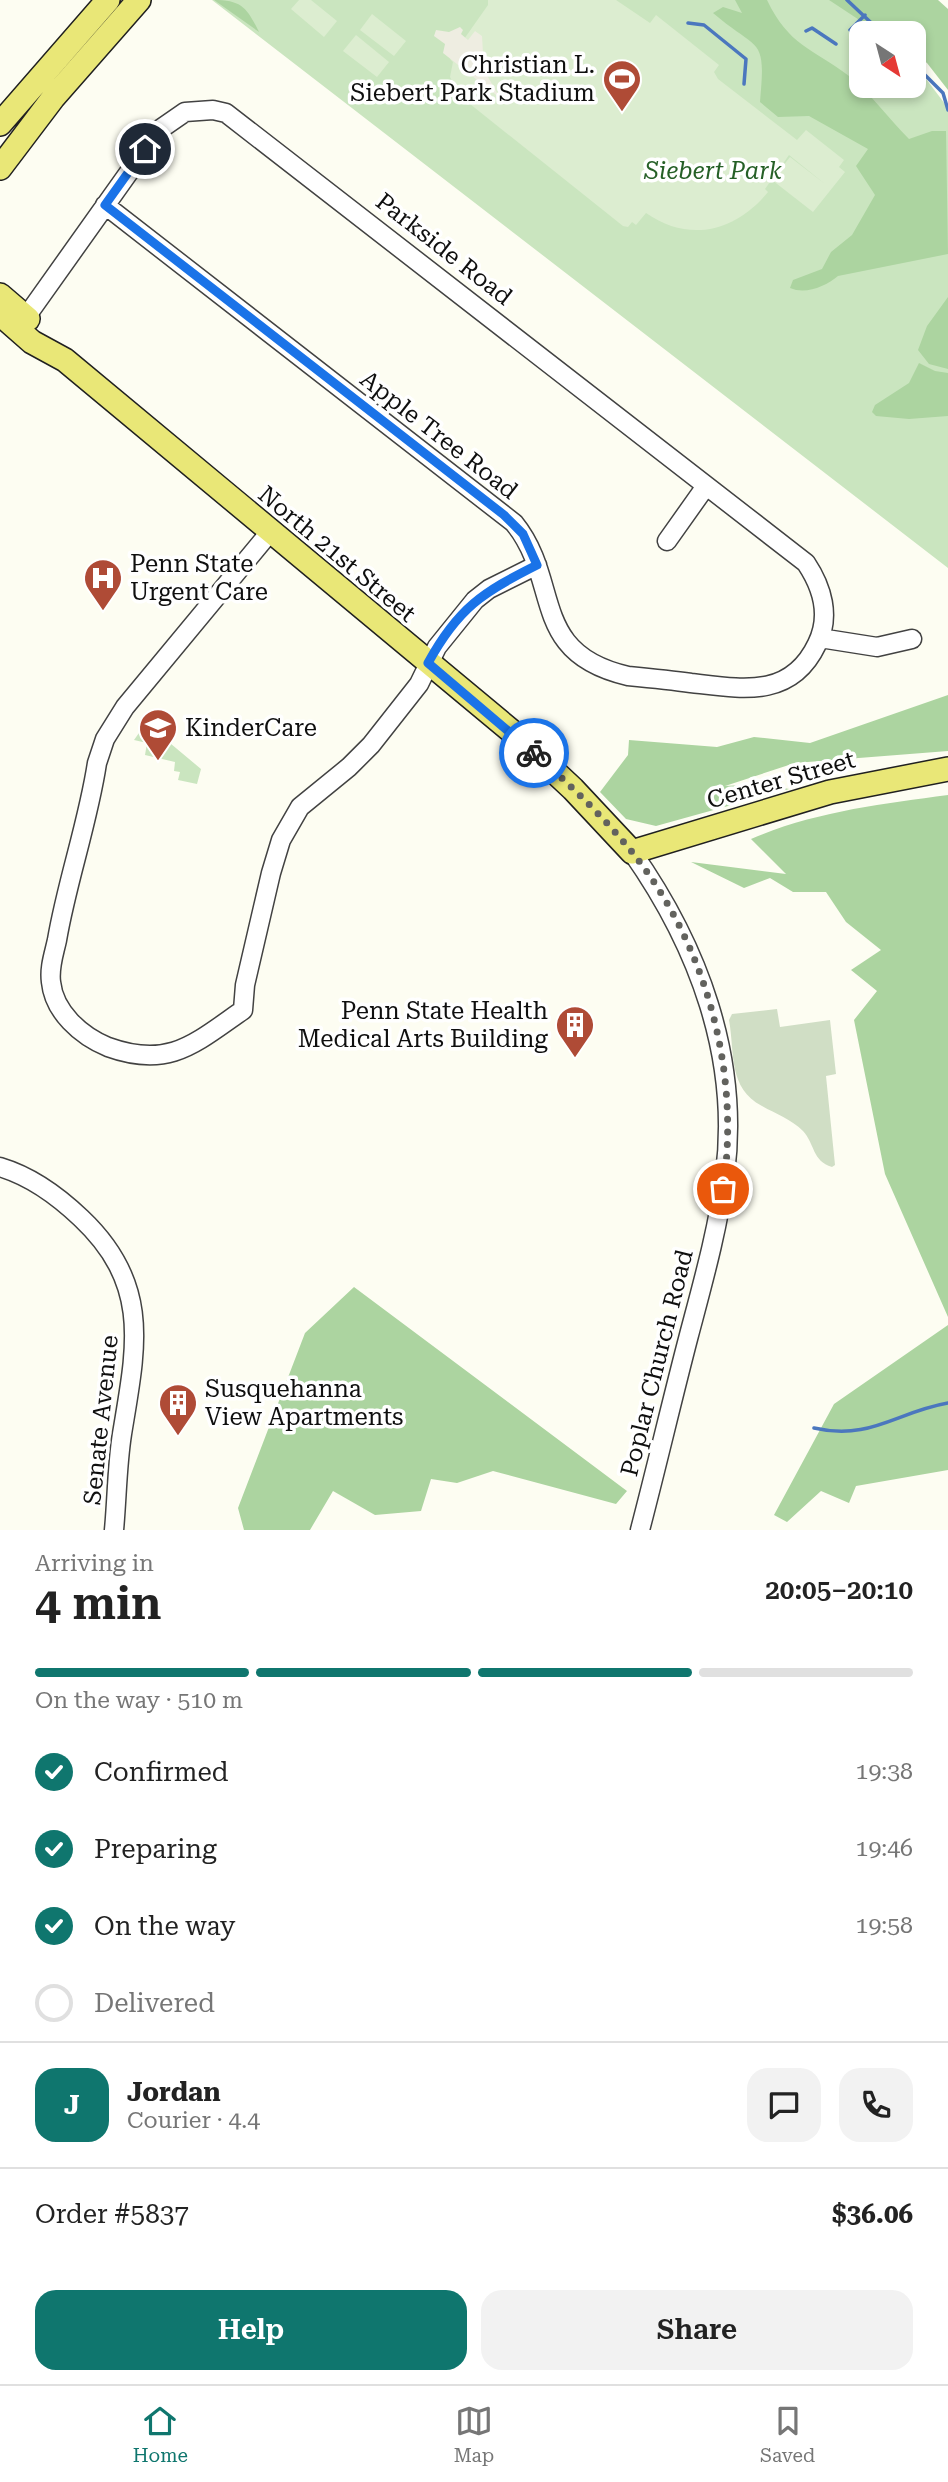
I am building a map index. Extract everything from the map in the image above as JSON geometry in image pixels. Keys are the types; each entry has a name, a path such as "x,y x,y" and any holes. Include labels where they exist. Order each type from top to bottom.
{"main road":[{"path":"0,124 108,0"},
{"path":"0,168 53,99 139,0"},
{"path":"0,138 43,76"},
{"name":"North 21st Street","path":"0,295 42,331 65,360"},
{"name":"North 21st Street","path":"0,314 32,342 65,360 428,663 550,767 632,852"},
{"name":"Center Street","path":"632,852 830,792 948,769"}],"street":[{"name":"Parkside Road","path":"26,317 159,130 169,121 199,110 226,113 806,563 823,601 820,638"},
{"name":"Apple Tree Road","path":"105,205 504,515 523,534 537,565 548,612 561,635 582,656 614,673 726,687 764,687 787,679 799,670 812,656 820,638"},
{"path":"667,541 706,486"},
{"path":"270,532 125,707 105,739 51,964 53,993 69,1020 90,1038 138,1055 163,1056 183,1049 243,1010 245,985 262,909 281,840 292,818 310,796 349,767 371,745 419,684 436,647 475,600 489,589 537,565"},
{"path":"820,638 877,647 912,639"},
{"name":"Poplar Church Road","path":"632,852 680,929 712,1010 724,1072 728,1134 726,1171 713,1242 640,1530"},
{"name":"Senate Avenue","path":"0,1167 37,1184 82,1219 117,1262 130,1292 136,1343 122,1438 114,1530"}],"green space":[{"name":"Siebert Park","path":"212,0 849,0 876,21 849,21 849,98 926,98 926,79 948,108 948,568"},
{"path":"214,0 231,2 242,7 259,32"},
{"path":"299,0 311,0 337,21 324,37 291,9"},
{"name":"Christian L. Siebert Park Stadium","path":"488,0 616,0 650,23 656,15 719,65 714,72 718,79 797,140 806,130 844,160 839,167 845,172 813,212 772,180 790,157 825,184 789,155 765,189 768,192 755,206 726,224 711,229 679,228 646,213 636,225 632,222 628,227 623,226 460,96 450,77 453,62 450,59 488,5"},
{"path":"735,0 767,0 793,37 849,76 849,98 871,98 909,139 932,131 946,131 948,254 838,276 809,290 790,288 793,280 822,269 831,252 852,235 875,195 856,166 868,149 809,116 778,117 760,102 762,65 756,47 713,13 723,7 742,13"},
{"path":"829,0 938,0 948,9 948,90 926,62 926,21 861,21"},
{"path":"372,14 406,41 394,56 360,30"},
{"path":"356,35 389,62 377,77 343,51"},
{"path":"948,297 948,369 929,364 918,350 927,326"},
{"path":"919,363 935,371 948,373 948,416 909,419 876,416 872,412 875,405 909,383"},
{"path":"948,695 948,751 795,763 725,786 760,784 789,789 656,826 626,819 600,792 628,755 629,740 717,747 754,737 810,743"},
{"path":"146,723 201,769 197,784 178,780 180,772 174,771 175,762 145,755 147,743 134,740"},
{"path":"948,795 948,1317 885,1174 854,1020 877,991 851,970 881,950 846,922 826,892 793,892 770,878 744,888 691,862 786,874 751,839 823,816"},
{"path":"777,1009 780,1027 830,1020 836,1074 826,1076 835,1165 832,1167 821,1161 803,1131 751,1099 738,1080 729,1020 732,1014"},
{"path":"354,1287 627,1491 616,1504 493,1471 457,1483 431,1479 421,1511 375,1515 333,1491 310,1530 244,1530 238,1508 305,1333"},
{"path":"948,1325 948,1470 856,1486 849,1503 821,1491 787,1522 774,1515 834,1404"}],"shaded area":[{"path":"460,27 463,30 461,34 468,40 475,31 482,36 484,70 500,98 443,53 445,44 434,36 436,30 449,32"}],"waterway":[{"path":"847,0 869,21"},
{"path":"859,21 865,15"},
{"path":"688,23 704,25 746,59 744,84"},
{"path":"806,31 812,28 836,44"},
{"path":"926,76 943,93 948,110"},
{"path":"814,1428 851,1431 948,1403"}],"way so far":[{"path":"534,753 632,852 660,892 692,954 712,1010 727,1090 728,1134 723,1189"}],"place":[{"name":"Christian L. Siebert Park Stadium","path":"622,113"},
{"name":"Penn State Urgent Care","path":"103,612"},
{"name":"KinderCare","path":"158,762"},
{"name":"Penn State Health Medical Arts Building","path":"575,1059"},
{"name":"Susquehanna View Apartments","path":"178,1437"}],"route":[{"path":"145,149 105,205 457,478 514,523 523,534 537,565 489,589 475,600 436,647 428,663 534,753"}]}
